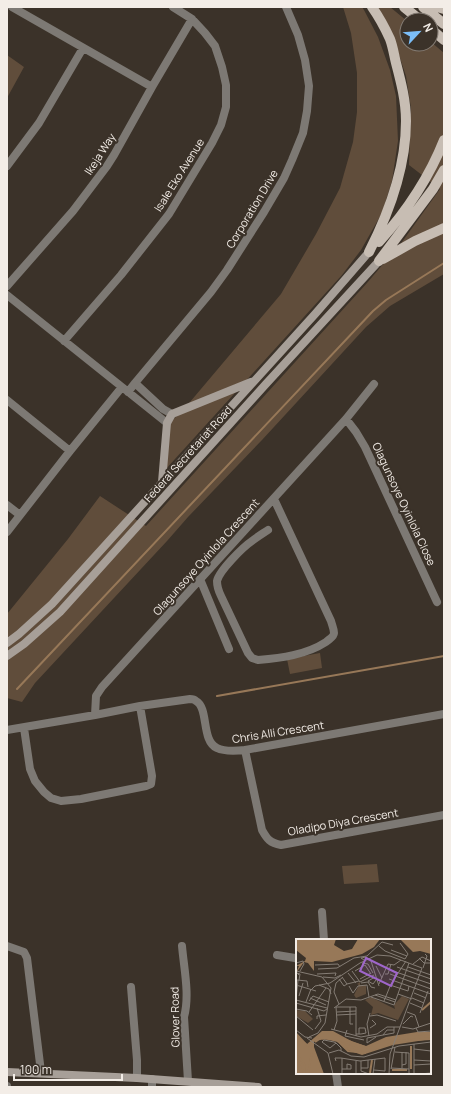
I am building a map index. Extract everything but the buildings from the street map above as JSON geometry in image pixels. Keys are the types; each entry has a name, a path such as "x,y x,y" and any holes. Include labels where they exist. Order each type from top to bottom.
{"main road":[{"path":"372,7 390,41 402,86 406,119 401,166 382,233"},
{"path":"423,7 444,24"},
{"path":"438,7 444,9"},
{"path":"369,252 382,233 397,220 423,184 444,140"},
{"path":"379,261 398,245 444,170"},
{"path":"398,245 420,239 444,228"},
{"name":"Federal Secretariat Road","path":"7,643 52,604 316,313 369,252"},
{"name":"Federal Secretariat Road","path":"7,656 24,644 60,612 379,261"},
{"path":"162,482 167,423 172,414 254,381"},
{"path":"8,1070 137,1078 152,1083 258,1087"}],"street":[{"path":"12,7 152,87"},
{"name":"Isale Eko Avenue","path":"64,340 121,275 169,214 212,143 221,125 226,107 226,85 215,46 192,19 173,7"},
{"name":"Corporation Drive","path":"7,532 70,451 125,390 135,382 211,292 227,270 284,178 303,133 309,86 305,60 298,35 286,7"},
{"name":"Ikeja Way","path":"7,286 73,211 107,166 192,19"},
{"path":"7,166 39,123 83,48"},
{"path":"7,295 167,423"},
{"path":"135,382 163,409 172,414"},
{"name":"Olagunsoye Oyinlola Crescent","path":"95,715 96,696 102,687 346,419 374,384"},
{"path":"7,400 70,451"},
{"name":"Olagunsoye Oyinlola Close","path":"346,419 365,447 437,602"},
{"path":"268,530 245,547 220,574 217,581 217,587 248,653 252,658 258,660 299,654 308,651 325,642 334,634 334,628 331,621 274,498"},
{"path":"7,505 20,516"},
{"path":"200,579 229,649"},
{"name":"Chris Alli Crescent","path":"7,730 140,706 190,699 197,701 200,705 208,738 212,746 224,751 245,750 444,714"},
{"path":"24,728 30,769 35,781 51,798 61,801 81,799 151,784 152,776 140,706"},
{"name":"Oladipo Diya Crescent","path":"245,750 262,830 269,841 275,844 281,845 444,815"},
{"path":"322,912 324,939"},
{"path":"7,946 24,952 27,958 41,1072"},
{"name":"Glover Road","path":"182,946 187,999 184,1017 188,1084"},
{"path":"277,955 296,958"},
{"path":"131,987 137,1078"},
{"path":"336,1074 338,1087"}],"shaded area":[{"path":"343,7 362,7 364,10 378,37 390,70 396,96 398,141 392,181 382,213 361,250 342,275 165,470 166,427 190,402 281,294 316,234 340,188 353,142 357,112 357,73 351,33"},
{"path":"375,7 390,7 399,14 399,52 439,52 439,49 444,53 444,274 390,306 366,327 35,683 22,702 7,698 7,614 68,539 100,496 146,526 367,283 402,242 440,189 409,165 411,108 406,76 394,40"},
{"path":"7,55 24,67 7,98"},
{"path":"320,653 322,668 290,674 287,659"},
{"path":"377,864 379,882 344,884 342,866"}],"waterway":[{"path":"17,689 373,311 386,300 444,263"},
{"path":"217,696 444,656"}]}
